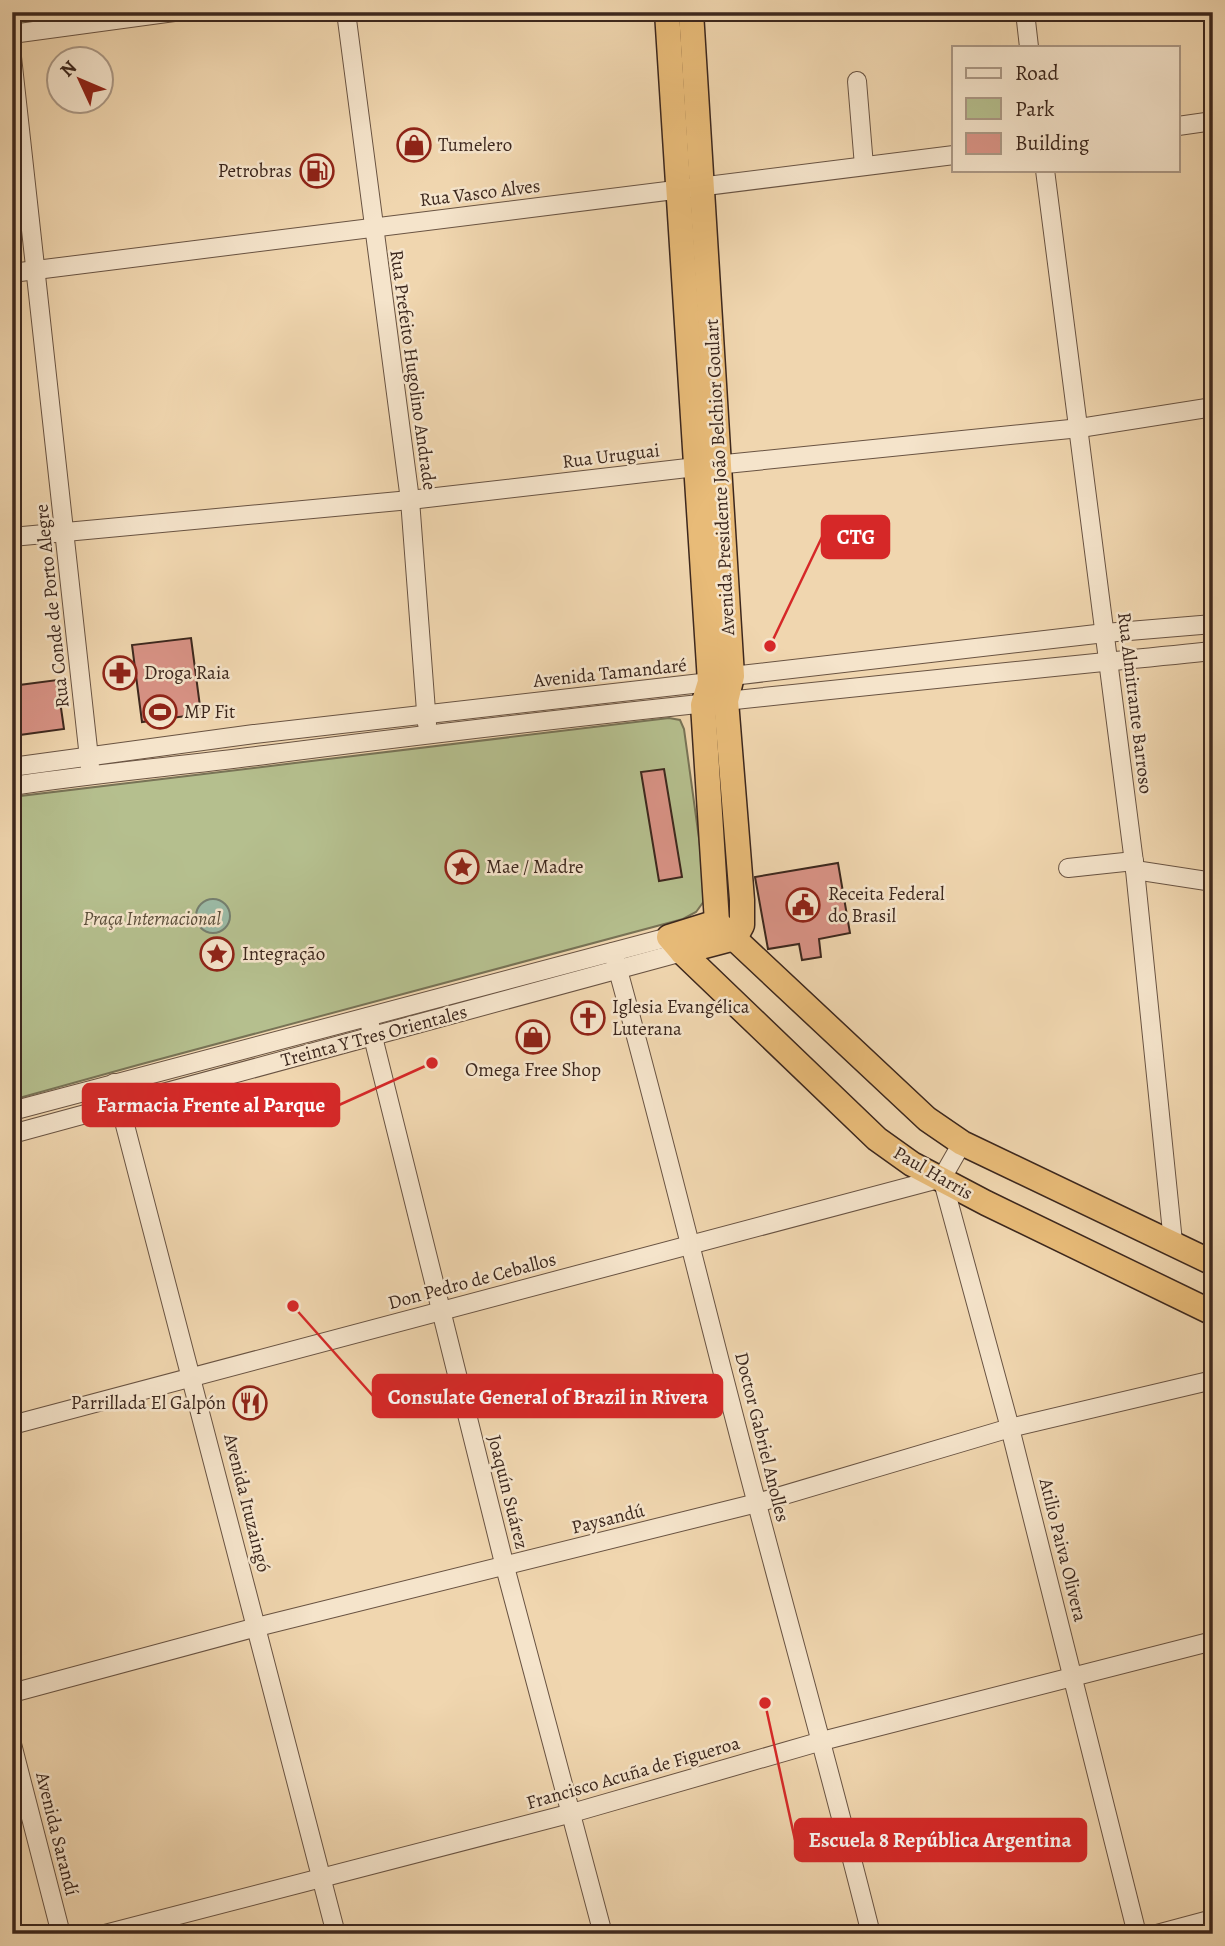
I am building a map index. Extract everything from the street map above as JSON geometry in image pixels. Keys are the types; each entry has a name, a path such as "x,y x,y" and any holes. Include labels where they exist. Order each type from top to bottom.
{"highway":[{"name":"Avenida Presidente João Belchior Goulart","path":"667,12 679,188 707,466"},
{"name":"Avenida Presidente João Belchior Goulart","path":"691,12 703,186 707,466 718,691 742,900 742,925 726,930"},
{"name":"Treinta Y Tres Orientales","path":"676,945 726,930"},
{"path":"726,930 927,1119 962,1143 1213,1263"},
{"name":"Paul Harris","path":"676,945 877,1139 912,1164 986,1203 1213,1313"}],"street":[{"path":"12,34 174,12"},
{"name":"Rua Prefeito Hugolino Andrade","path":"346,12 410,500 428,734"},
{"path":"1025,12 1029,46"},
{"name":"Rua Conde de Porto Alegre","path":"12,57 90,765"},
{"path":"856,81 864,166"},
{"path":"1180,126 1213,121"},
{"name":"Rua Vasco Alves","path":"12,274 952,155"},
{"name":"Rua Almitrante Barroso","path":"1045,172 1134,866 1173,1242"},
{"name":"Rua Uruguai","path":"12,537 410,500 1080,428 1213,407"},
{"name":"Avenida Tamandaré","path":"12,767 257,756 428,734 1105,633 1213,624"},
{"name":"Avenida Tamandaré","path":"12,786 90,765 427,715 1107,662 1213,651"},
{"path":"1068,868 1134,866 1213,882"},
{"name":"Treinta Y Tres Orientales","path":"12,1111 613,952 676,945"},
{"name":"Treinta Y Tres Orientales","path":"12,1135 618,971 676,945"},
{"name":"Doctor Gabriel Anolles","path":"613,952 871,1934"},
{"name":"Joaquín Suárez","path":"368,1017 505,1567 603,1934"},
{"name":"Avenida Ituzaingó","path":"114,1083 336,1934"},
{"path":"943,1178 962,1143"},
{"name":"Don Pedro de Ceballos","path":"12,1425 943,1178"},
{"name":"Atilio Paiva Olivera","path":"943,1178 1010,1428 1137,1934"},
{"name":"Paysandú","path":"12,1693 257,1627 757,1503 1010,1428 1213,1380"},
{"name":"Francisco Acuña de Figueroa","path":"106,1934 572,1813 822,1741 1213,1641"},
{"name":"Avenida Sarandí","path":"12,1744 61,1934"},
{"path":"1157,1934 1213,1919"}],"green space":[{"path":"12,12 174,12 12,34"},
{"name":"Praça Internacional","path":"669,718 680,720 684,729 707,897 696,912 683,919 12,1100 12,797"}],"shaded area":[{"path":"213,899 225,904 230,916 225,928 213,933 201,928 196,916 201,904"}],"building":[{"path":"191,638 201,714 142,722 132,645"},
{"path":"57,680 64,729 12,736 12,686"},
{"path":"664,769 682,877 659,881 641,772"},
{"name":"Receita Federal do Brasil","path":"838,863 850,933 819,939 821,957 802,960 799,944 768,949 755,877"}],"place":[{"name":"Tumelero","path":"414,145"},
{"name":"Petrobras","path":"317,171"},
{"name":"CTG","path":"770,646"},
{"name":"Droga Raia","path":"120,673"},
{"name":"MP Fit","path":"160,712"},
{"name":"Mae / Madre","path":"462,867"},
{"name":"Receita Federal do Brasil","path":"803,905"},
{"name":"Integração","path":"217,954"},
{"name":"Iglesia Evangélica Luterana","path":"588,1018"},
{"name":"Omega Free Shop","path":"533,1037"},
{"name":"Farmacia Frente al Parque","path":"432,1063"},
{"name":"Consulate General of Brazil in Rivera","path":"293,1306"},
{"name":"Parrillada El Galpón","path":"250,1403"},
{"name":"Escuela 8 República Argentina","path":"765,1703"}]}
